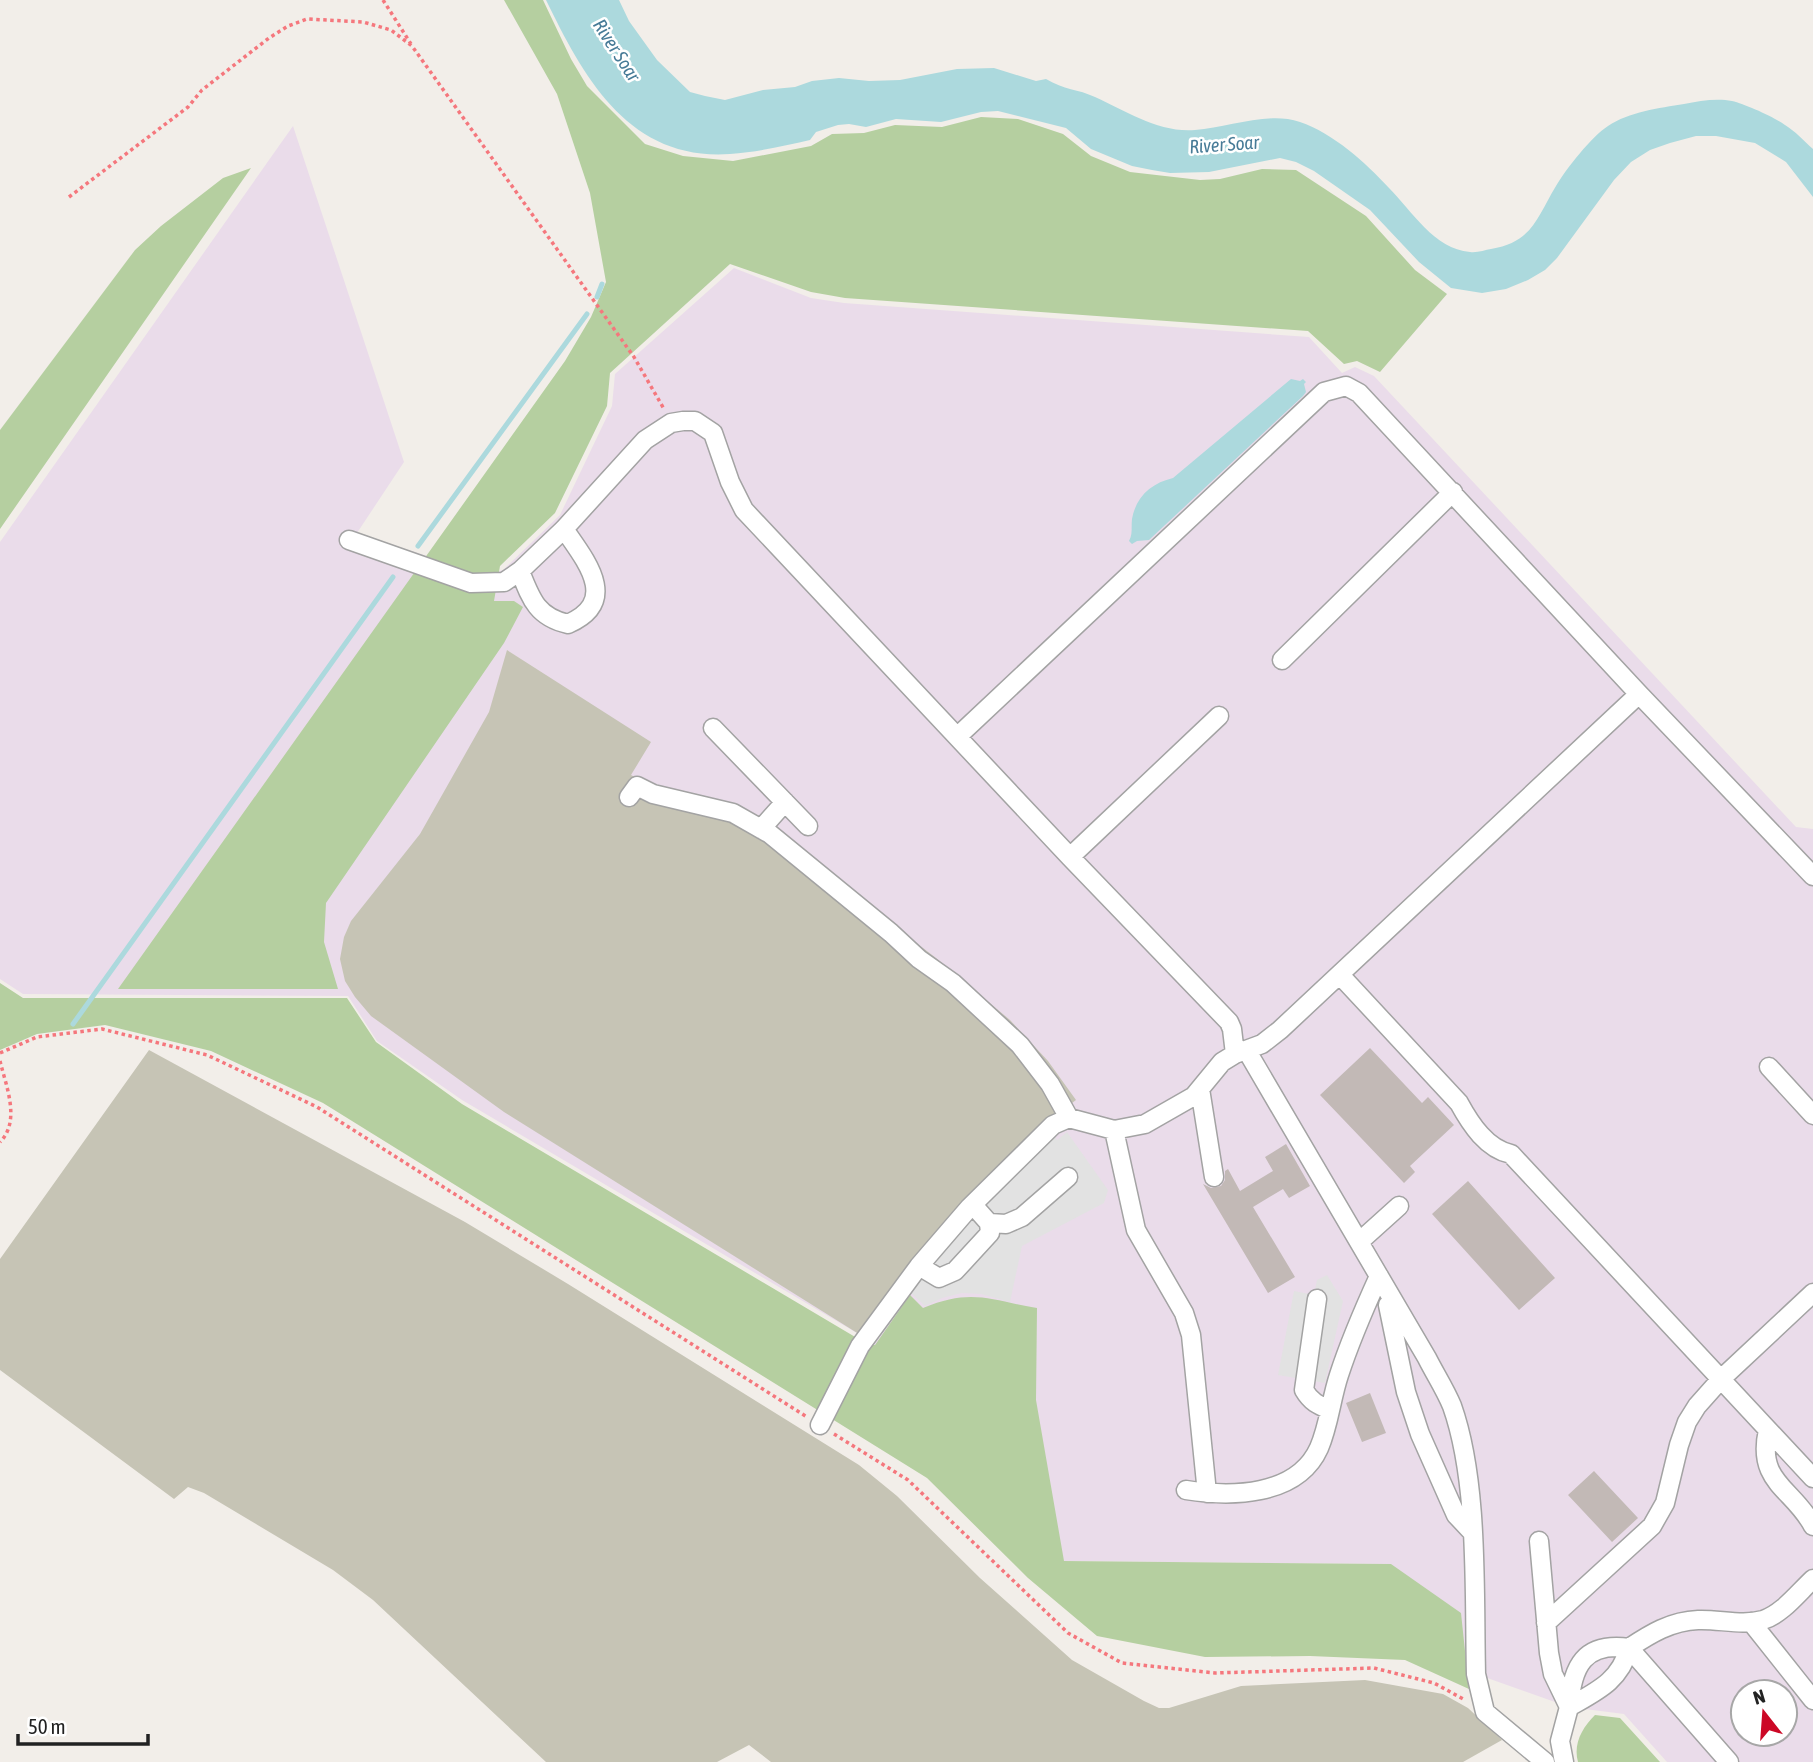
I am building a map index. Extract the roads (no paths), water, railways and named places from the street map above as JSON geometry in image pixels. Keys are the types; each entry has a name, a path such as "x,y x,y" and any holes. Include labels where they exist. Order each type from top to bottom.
{"lane":[{"path":"958,736 1329,389 1346,386 1360,393 1639,694 1813,876"},
{"path":"349,540 471,583 503,582 520,571 564,529 645,440 671,423 695,421 713,433 730,482 744,510 1229,1022 1241,1052 1359,1242 1427,1358 1451,1405 1465,1465 1472,1532 1476,1674 1485,1712 1545,1762"},
{"path":"1282,660 1453,492"},
{"path":"520,571 541,612 552,620 568,624 588,612 597,591 593,575 564,529"},
{"path":"820,1425 860,1346 919,1266 973,1205 1053,1125 1069,1118 1114,1130 1135,1126 1156,1119 1194,1096 1222,1062 1262,1044 1280,1030 1639,694"},
{"path":"1070,857 1219,716"},
{"path":"713,729 808,826"},
{"path":"629,797 637,786 653,794 733,813 761,829 891,933 919,959 953,983 1020,1045 1051,1084 1069,1118"},
{"path":"761,829 785,802"},
{"path":"1340,975 1460,1103 1468,1121 1497,1151 1511,1154 1813,1478"},
{"path":"1769,1067 1813,1115"},
{"path":"1200,1089 1214,1177"},
{"path":"1114,1130 1136,1230 1184,1313 1191,1335 1207,1493"},
{"path":"989,1223 1006,1224 1022,1217 1068,1177"},
{"path":"919,1266 939,1279 955,1271 990,1233 989,1223 973,1205"},
{"path":"1359,1242 1399,1206"},
{"path":"1185,1490 1207,1493 1269,1488 1292,1479 1310,1462 1319,1448 1338,1377 1356,1327 1382,1283"},
{"path":"1382,1283 1406,1392 1420,1434 1456,1515 1472,1532"},
{"path":"1546,1623 1652,1526 1665,1503 1679,1445 1687,1422 1697,1406 1721,1379 1813,1293"},
{"path":"1318,1299 1304,1390 1316,1405 1331,1410"},
{"path":"1768,1430 1765,1444 1770,1472 1813,1526"},
{"path":"1539,1541 1553,1674 1569,1706"},
{"path":"1569,1706 1602,1688 1625,1664 1629,1648 1655,1630 1696,1620 1751,1622 1764,1619 1776,1613 1813,1579"},
{"path":"1751,1622 1813,1700"},
{"path":"1564,1762 1560,1741 1569,1706 1571,1682 1577,1668 1587,1656 1613,1646 1629,1648 1729,1762"}],"water":[{"name":"River Soar","path":"546,0 619,0 629,21 657,60 690,92 725,100 763,90 795,87 812,81 839,78 900,80 957,69 994,68 1036,81 1046,79 1095,97 1143,120 1169,128 1208,129 1274,118 1300,122 1325,133 1359,159 1425,228 1445,244 1470,252 1505,246 1525,234 1573,162 1608,126 1635,114 1708,100 1732,101 1767,115 1792,130 1813,149 1813,197 1786,162 1755,143 1716,136 1696,136 1670,143 1650,150 1631,162 1545,270 1506,289 1482,293 1451,288 1419,262 1370,210 1314,171 1280,158 1209,172 1170,173 1132,166 1091,149 1066,128 998,111 981,112 941,122 896,119 866,127 838,125 816,132 810,140 730,154 695,153 664,144 637,129 614,109 594,85"},
{"path":"1291,379 1303,379 1306,382 1303,396 1149,540 1132,544 1129,541 1132,519 1141,497 1158,483 1173,478"}],"waterway":[{"path":"597,297 602,284"},
{"path":"418,546 587,314"},
{"path":"73,1024 393,577"}]}
